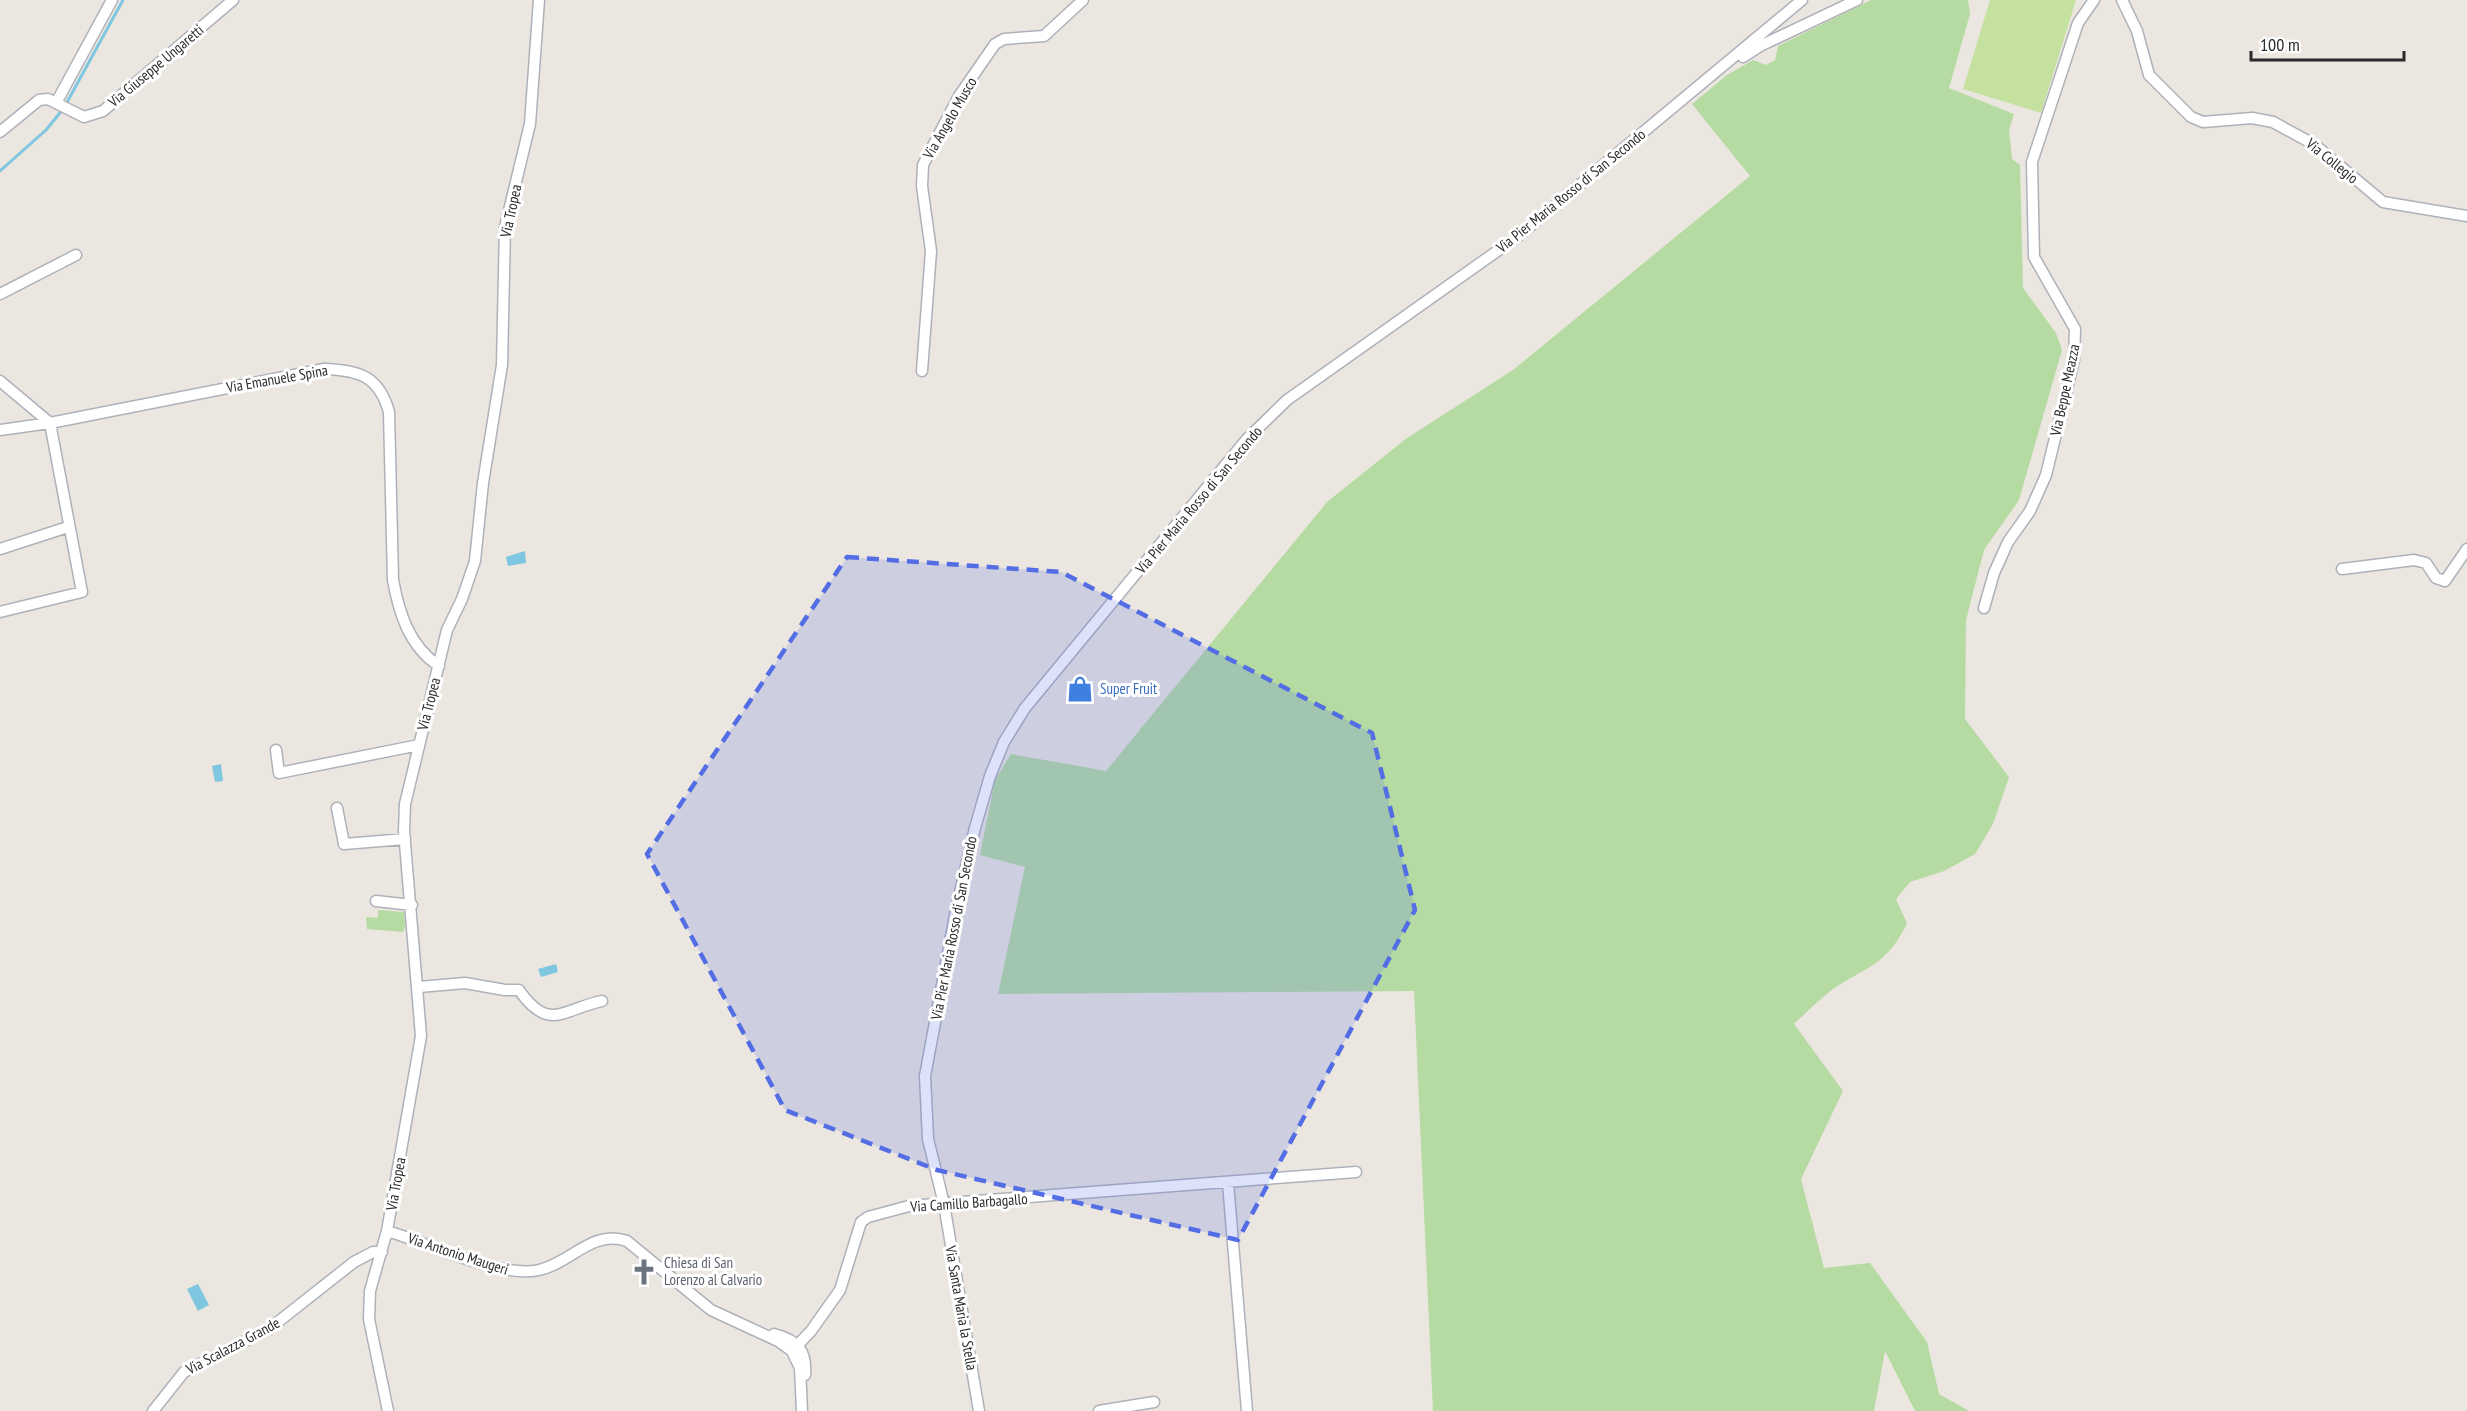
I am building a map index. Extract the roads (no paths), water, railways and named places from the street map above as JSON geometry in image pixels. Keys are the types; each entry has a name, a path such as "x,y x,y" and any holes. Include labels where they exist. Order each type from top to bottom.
{"street":[{"path":"0,132 39,100 58,104 112,0"},
{"name":"Via Giuseppe Ungaretti","path":"58,104 84,117 93,115 111,105 233,0"},
{"name":"Via Tropea","path":"388,1411 369,1319 370,1291 387,1231 422,1036 405,839 405,804 447,630 462,599 475,561 483,483 502,365 505,227 530,124 539,0"},
{"name":"Via Angelo Musco","path":"922,371 930,251 922,186 923,165 959,96 995,44 1004,39 1044,36 1083,0"},
{"name":"Via Pier Maria Rosso di San Secondo","path":"944,1204 928,1139 925,1076 956,910 975,828 990,776 1004,742 1025,708 1247,439 1287,400 1517,237 1802,0"},
{"name":"Via Beppe Meazza","path":"1984,608 1994,573 2008,542 2030,511 2046,475 2074,360 2075,329 2034,257 2032,162 2078,23 2094,0"},
{"name":"Via Collegio","path":"2122,0 2137,31 2149,75 2191,117 2203,122 2252,118 2273,122 2315,145 2383,202 2467,216"},
{"path":"1700,85 1760,46 1853,1"},
{"path":"0,294 76,255"},
{"name":"Via Emanuele Spina","path":"0,430 50,423 324,369 345,369 370,381 381,388 389,412 393,580 397,601 406,629 418,647 439,666"},
{"path":"0,381 50,423 82,592 0,612"},
{"path":"0,549 68,527"},
{"path":"2342,569 2414,560 2426,563 2436,578 2445,581 2467,549"},
{"path":"276,750 279,773 419,746"},
{"path":"337,808 344,844 405,839"},
{"path":"376,901 412,905"},
{"path":"419,987 465,983 504,990 519,990 535,1010 558,1016 602,1001"},
{"name":"Via Camillo Barbagallo","path":"796,1348 840,1290 861,1222 868,1216 909,1206 1356,1172"},
{"path":"1228,1183 1247,1411"},
{"name":"Via Santa Maria la Stella","path":"944,1204 979,1411"},
{"name":"Via Antonio Maugeri","path":"387,1231 496,1268 525,1273 547,1268 599,1239 617,1238 638,1248 711,1310 744,1326 789,1338 796,1348"},
{"name":"Via Scalazza Grande","path":"153,1411 184,1372 270,1329 354,1262 373,1252 382,1251"},
{"path":"796,1348 806,1365 802,1411"},
{"path":"1100,1411 1154,1402"}],"water":[{"path":"525,551 526,563 508,566 506,557"},
{"path":"221,764 223,781 215,782 212,766"},
{"path":"556,964 558,972 541,977 538,969"},
{"path":"198,1284 209,1305 198,1311 187,1289"}],"waterway":[{"path":"66,104 123,0"},
{"path":"0,171 46,130 63,109"}],"place":[{"name":"Super Fruit","path":"1080,689"},
{"name":"Chiesa di San Lorenzo al Calvario","path":"644,1272"}]}
